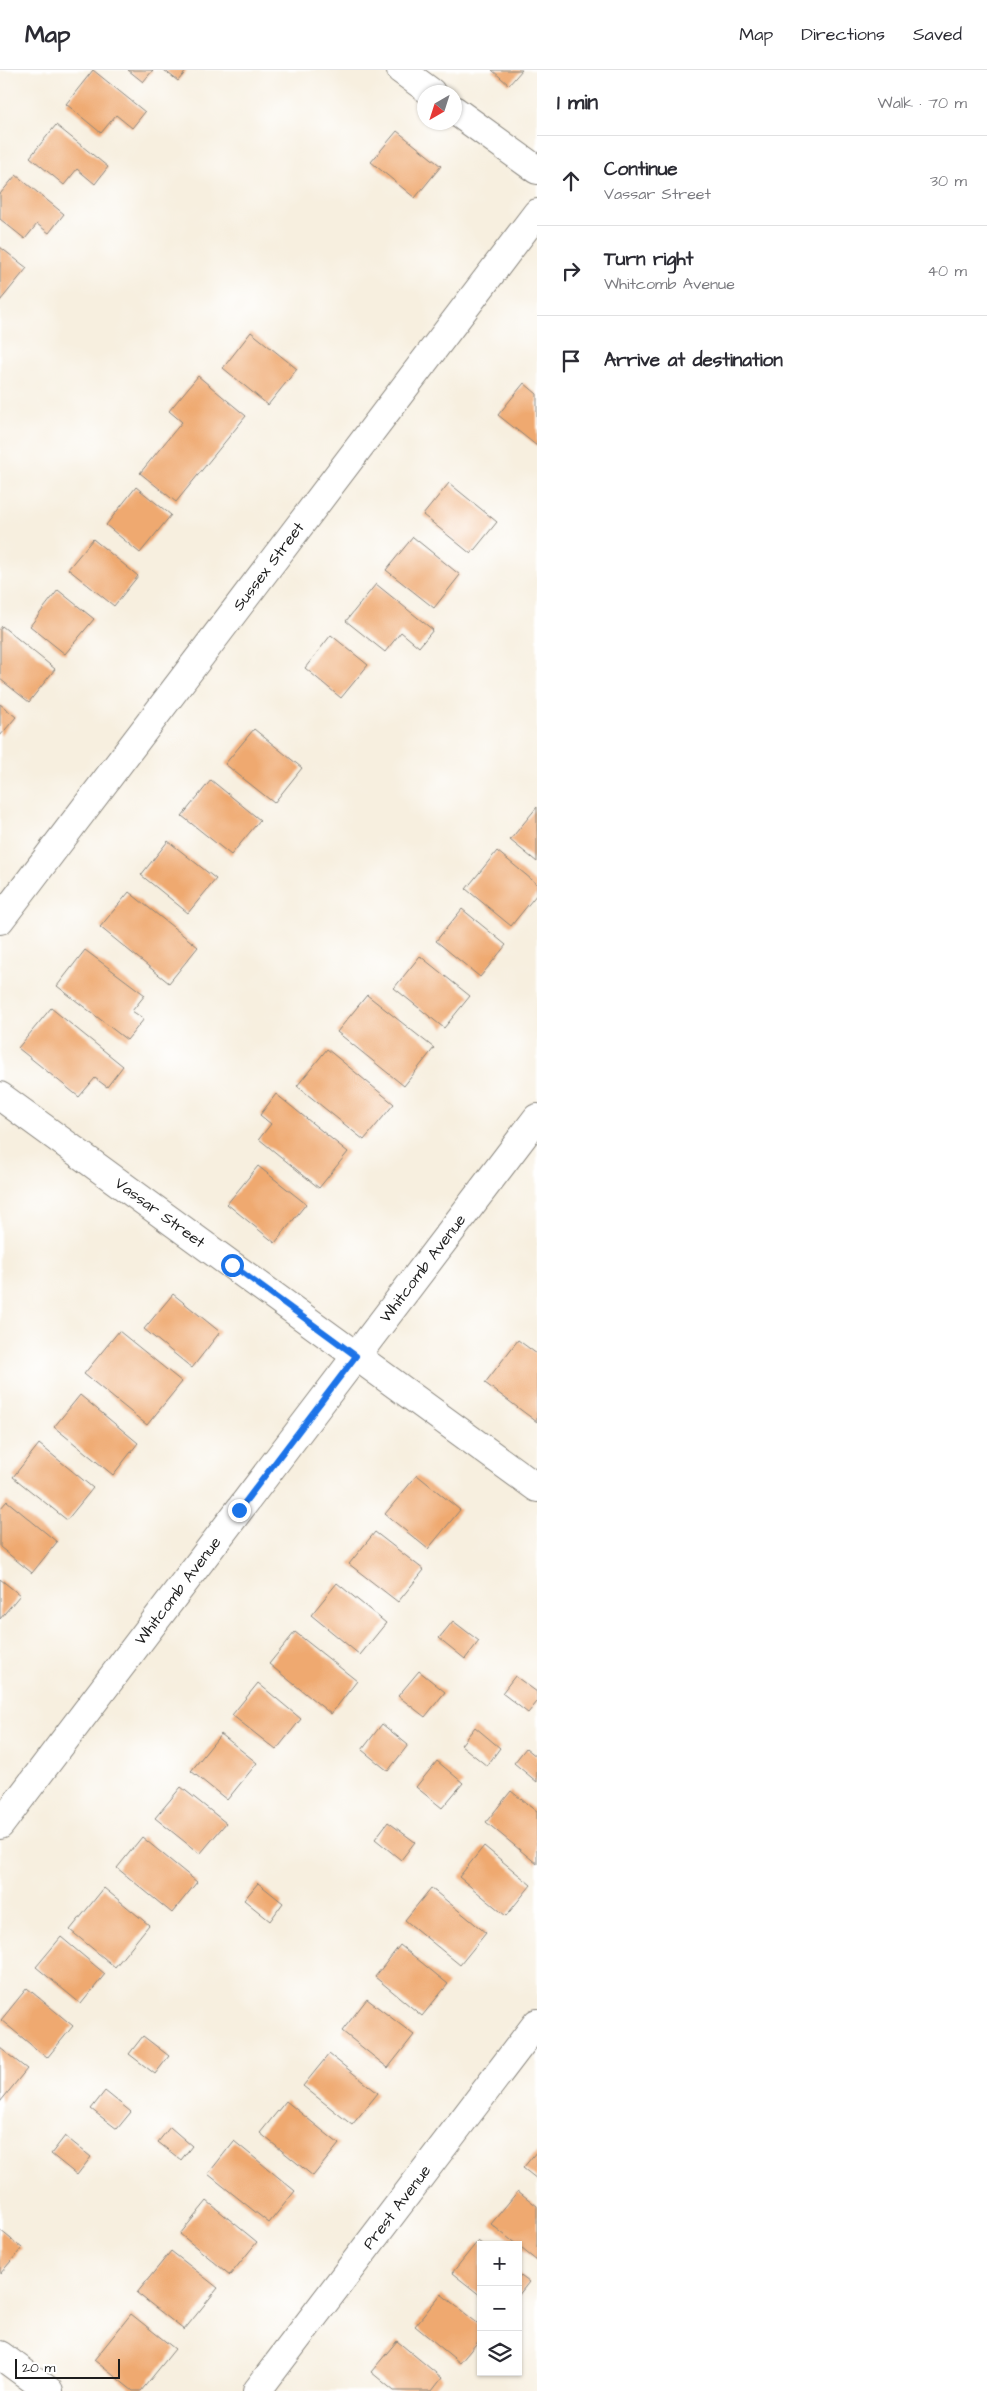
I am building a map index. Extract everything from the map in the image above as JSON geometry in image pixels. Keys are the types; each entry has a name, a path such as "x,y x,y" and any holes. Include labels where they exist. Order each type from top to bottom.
{"street":[{"path":"400,70 421,85"},
{"path":"462,116 537,170"},
{"name":"Sussex Street","path":"0,920 537,212"},
{"name":"Vassar Street","path":"0,1096 537,1488"},
{"name":"Whitcomb Avenue","path":"0,1824 537,1118"},
{"name":"Prest Avenue","path":"257,2391 537,2022"},
{"path":"0,2355 48,2391"}],"building":[{"path":"93,70 145,112 132,128 116,115 101,133 66,104"},
{"path":"128,70 153,70 143,82"},
{"path":"164,70 187,70 178,81"},
{"path":"492,70 522,70 509,85"},
{"path":"56,125 108,167 95,184 77,169 64,185 30,157"},
{"path":"397,131 441,166 415,198 371,162"},
{"path":"16,175 64,214 49,233 37,224 25,239 0,219 0,194"},
{"path":"0,247 27,268 0,301"},
{"path":"251,332 297,369 268,405 223,368"},
{"path":"198,376 246,416 176,502 140,473 182,422 169,411"},
{"path":"524,383 537,394 537,446 498,415"},
{"path":"449,483 497,522 471,554 423,515"},
{"path":"136,487 171,515 140,553 106,525"},
{"path":"413,537 460,575 434,608 386,570"},
{"path":"93,539 138,576 114,606 68,569"},
{"path":"376,584 433,630 419,647 401,632 385,652 346,621"},
{"path":"58,590 94,619 65,654 30,626"},
{"path":"2,626 55,669 29,702 0,679 0,629"},
{"path":"331,635 368,665 341,698 305,668"},
{"path":"0,704 16,717 0,736"},
{"path":"254,729 302,768 274,803 225,764"},
{"path":"211,780 260,820 231,855 182,816"},
{"path":"537,807 537,862 510,840"},
{"path":"168,841 216,879 188,913 141,875"},
{"path":"497,851 537,884 537,894 511,926 466,889"},
{"path":"129,892 198,947 169,983 100,927"},
{"path":"462,909 506,945 480,977 436,941"},
{"path":"85,950 145,995 132,1011 144,1019 127,1040 57,986"},
{"path":"420,956 470,996 444,1028 394,988"},
{"path":"367,995 434,1048 404,1086 337,1032"},
{"path":"51,1008 123,1066 107,1087 95,1078 79,1097 18,1048"},
{"path":"327,1049 394,1104 364,1140 297,1086"},
{"path":"276,1094 348,1152 319,1188 259,1139 271,1124 260,1115"},
{"path":"258,1166 306,1204 275,1243 227,1204"},
{"path":"173,1294 220,1332 192,1368 144,1329"},
{"path":"119,1331 182,1382 147,1425 84,1374"},
{"path":"518,1340 537,1354 537,1422 485,1383"},
{"path":"80,1395 138,1443 113,1475 54,1427"},
{"path":"39,1444 93,1488 67,1520 13,1477"},
{"path":"417,1475 460,1510 428,1549 385,1514"},
{"path":"7,1501 57,1542 32,1573 0,1547 0,1509"},
{"path":"375,1532 424,1570 398,1602 349,1564"},
{"path":"0,1579 20,1595 0,1619"},
{"path":"337,1583 386,1623 360,1655 311,1615"},
{"path":"453,1621 479,1641 465,1659 439,1638"},
{"path":"295,1632 357,1681 331,1714 269,1664"},
{"path":"419,1671 445,1692 425,1717 398,1696"},
{"path":"515,1676 537,1692 537,1702 528,1713 502,1693"},
{"path":"258,1683 301,1719 276,1750 232,1715"},
{"path":"382,1724 408,1745 388,1771 362,1750"},
{"path":"475,1727 500,1748 487,1766 461,1745"},
{"path":"221,1734 257,1763 227,1800 191,1771"},
{"path":"526,1748 537,1757 537,1782 514,1763"},
{"path":"437,1761 463,1783 442,1808 416,1787"},
{"path":"181,1787 226,1823 200,1854 155,1818"},
{"path":"511,1791 537,1812 537,1864 486,1822"},
{"path":"388,1822 415,1842 401,1860 375,1839"},
{"path":"142,1837 197,1882 172,1913 117,1868"},
{"path":"484,1846 531,1885 506,1916 459,1877"},
{"path":"258,1883 283,1903 270,1921 244,1900"},
{"path":"104,1888 149,1925 115,1967 70,1930"},
{"path":"431,1888 486,1933 460,1965 405,1920"},
{"path":"61,1937 105,1974 81,2004 36,1967"},
{"path":"400,1945 448,1984 422,2016 375,1977"},
{"path":"27,1988 73,2026 47,2058 1,2020"},
{"path":"367,1999 414,2035 388,2068 342,2031"},
{"path":"143,2036 169,2056 155,2074 129,2054"},
{"path":"0,2048 27,2069 0,2102"},
{"path":"329,2054 378,2093 352,2125 303,2086"},
{"path":"105,2091 131,2112 117,2129 91,2109"},
{"path":"286,2101 339,2144 313,2176 260,2133"},
{"path":"170,2127 192,2146 181,2160 158,2142"},
{"path":"65,2136 91,2157 77,2175 51,2154"},
{"path":"234,2141 295,2191 269,2223 208,2174"},
{"path":"537,2151 537,2179 523,2168"},
{"path":"518,2191 537,2206 537,2261 522,2249 522,2241 512,2241 491,2224"},
{"path":"207,2201 257,2242 230,2275 180,2234"},
{"path":"0,2230 22,2248 0,2274"},
{"path":"477,2242 477,2293 452,2273"},
{"path":"171,2251 218,2288 184,2330 137,2293"},
{"path":"522,2277 529,2282 522,2291"},
{"path":"441,2294 477,2323 477,2343 460,2363 415,2326"},
{"path":"131,2314 175,2349 141,2391 133,2391 94,2360"},
{"path":"397,2341 442,2378 432,2391 394,2391 371,2372"}],"route":[{"path":"232,1265 356,1356 239,1510"}]}
